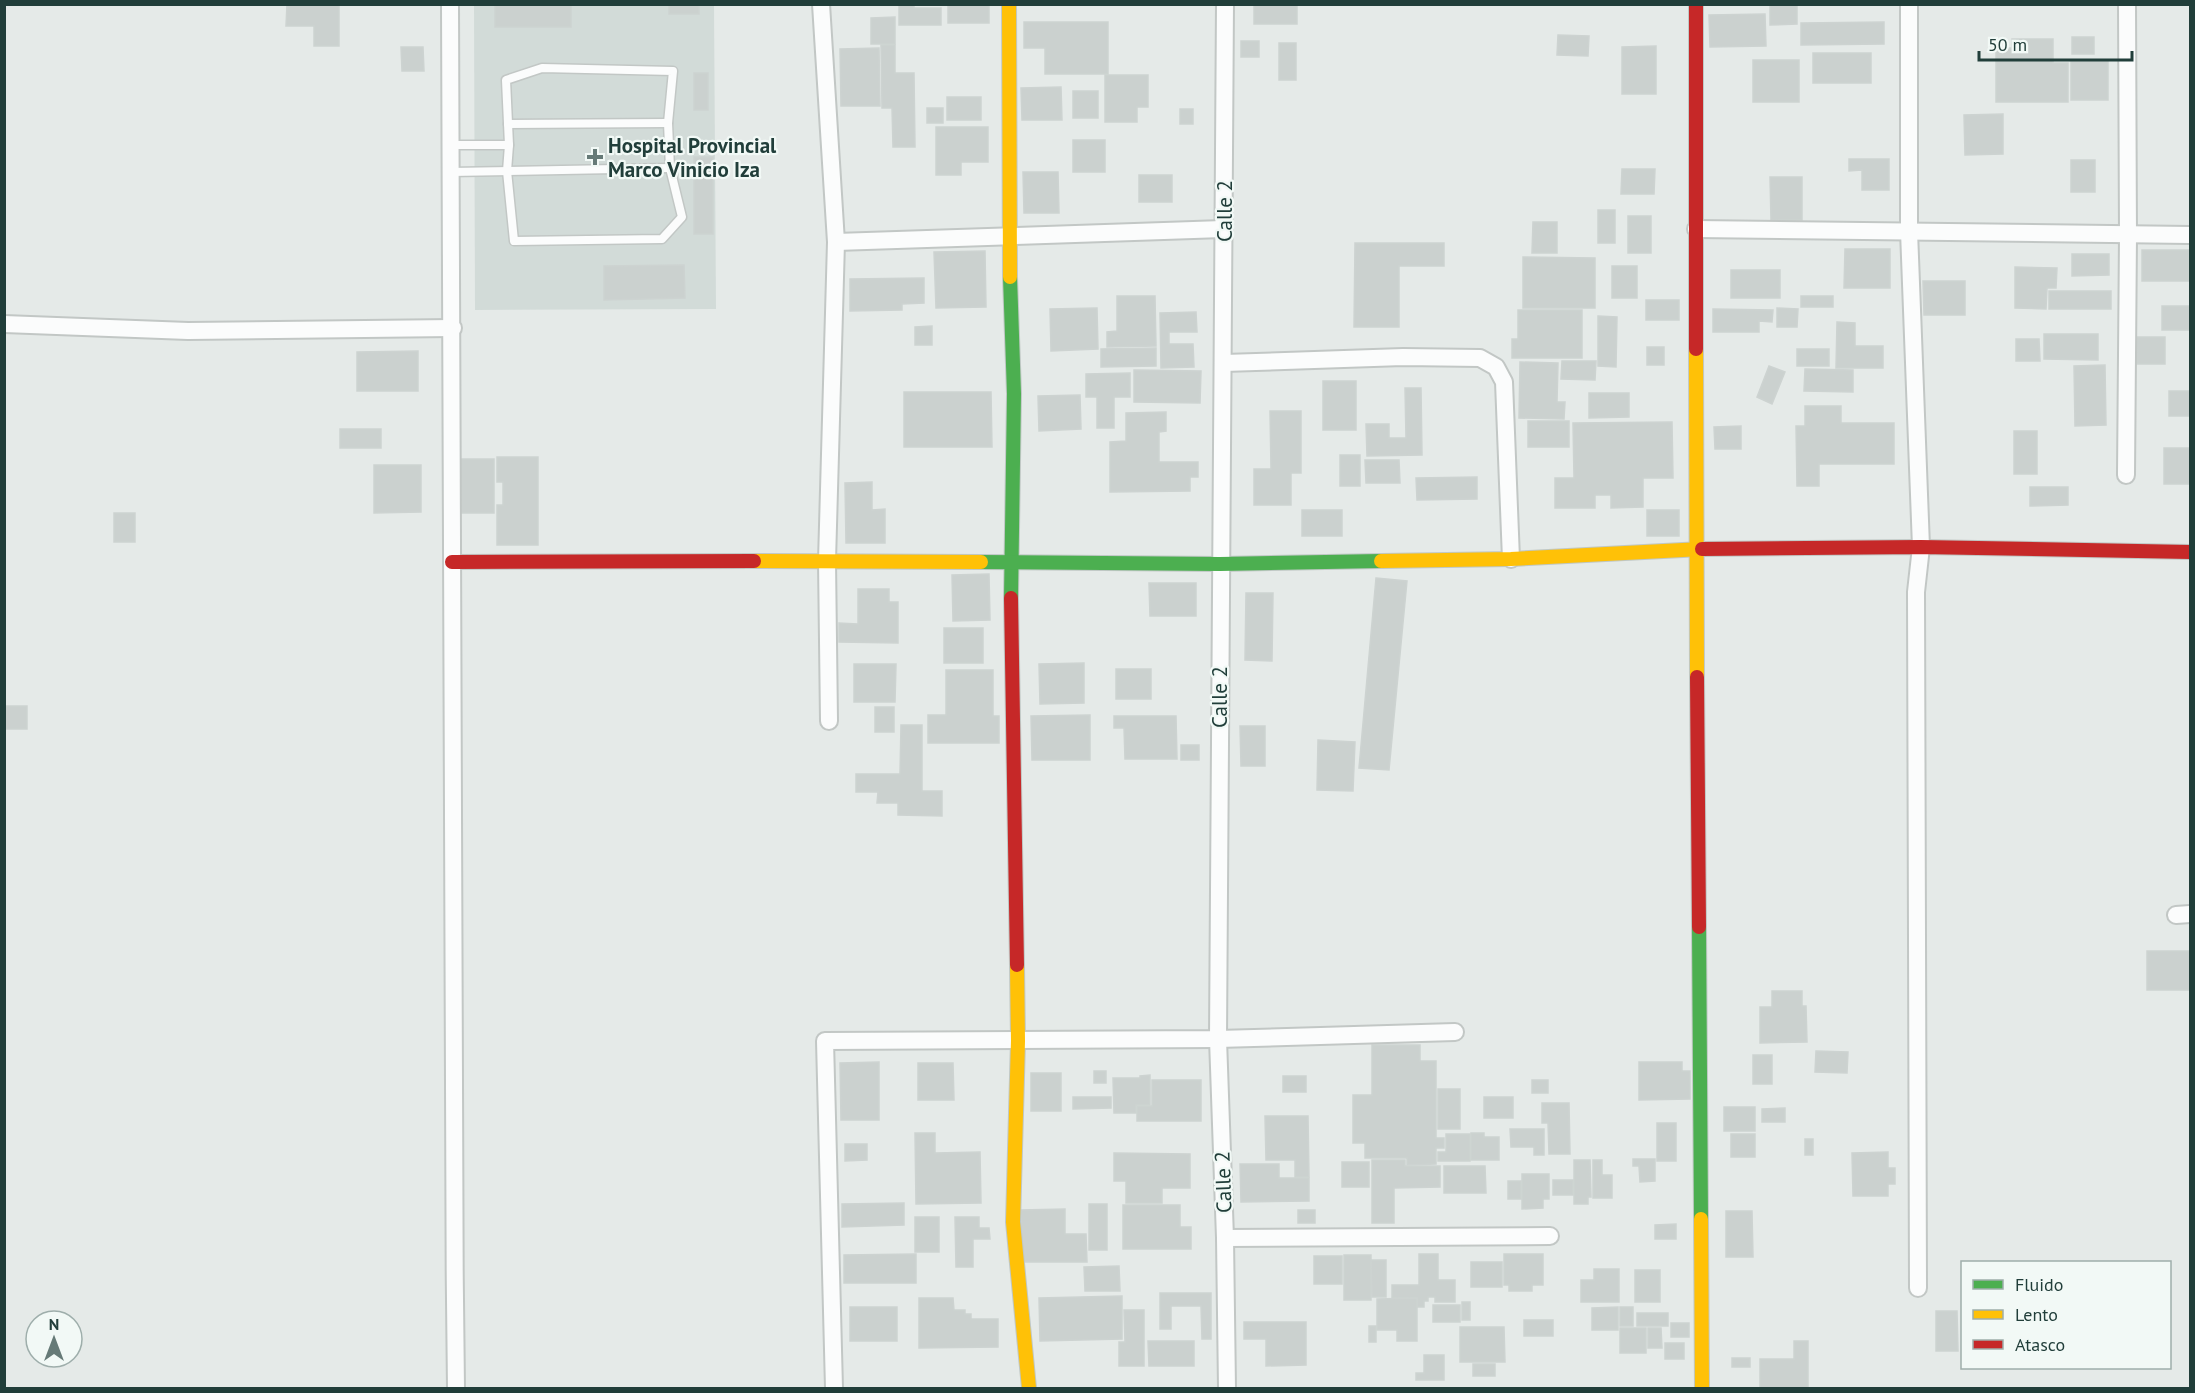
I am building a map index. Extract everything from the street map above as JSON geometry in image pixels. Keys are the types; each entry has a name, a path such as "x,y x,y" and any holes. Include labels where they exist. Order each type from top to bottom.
{"street":[{"path":"450,4 453,328 452,1107 456,1389"},
{"path":"821,4 836,242 827,561 829,722"},
{"path":"1008,4 1008,236 1014,394 1010,563 1018,1041 1013,1222 1029,1389"},
{"name":"Calle 2","path":"1225,4 1218,1039 1225,1238 1227,1389"},
{"path":"1696,4 1696,549 1702,1389"},
{"path":"1909,4 1909,231 1920,547 1916,592 1918,1288"},
{"path":"2126,475 2127,4"},
{"path":"836,242 1223,229"},
{"path":"1696,229 2190,235"},
{"path":"4,324 188,331 453,328"},
{"path":"1224,363 1403,357 1480,358 1496,367 1504,382 1511,559"},
{"path":"452,562 827,561 1220,564 1511,559 1696,549 1920,547 2190,552"},
{"path":"834,1389 825,1041 1218,1039 1455,1032"},
{"path":"1225,1238 1550,1236"}],"lane":[{"path":"542,68 673,71 668,123 670,168 682,218 662,238 514,241 507,171 508,124 506,80 542,68"},
{"path":"508,124 668,123"},
{"path":"451,145 509,145"},
{"path":"451,172 670,168"}],"shaded area":[{"name":"Hospital Provincial Marco Vinicio Iza","path":"474,5 714,5 716,309 475,310"}],"building":[{"path":"287,4 339,4 339,46 314,46 314,26 286,26"},
{"path":"495,4 571,4 571,27 495,27"},
{"path":"669,4 699,4 699,14 669,14"},
{"path":"899,4 914,4 914,8 941,8 941,25 899,25"},
{"path":"948,4 989,4 989,23 948,23"},
{"path":"1254,4 1297,4 1297,24 1254,24"},
{"path":"1770,4 1797,4 1797,24 1770,25"},
{"path":"1765,14 1766,46 1710,47 1709,15"},
{"path":"895,17 895,44 871,44 871,18"},
{"path":"1024,22 1108,22 1108,74 1045,74 1045,48 1024,48"},
{"path":"1884,22 1884,44 1801,45 1801,23"},
{"path":"1558,35 1589,36 1588,56 1557,55"},
{"path":"2072,37 2094,37 2094,54 2072,54"},
{"path":"2012,39 2053,39 2053,63 2068,63 2068,102 1996,102 1996,48 2012,48"},
{"path":"1241,41 1259,41 1259,57 1241,57"},
{"path":"1279,43 1296,43 1296,80 1279,80"},
{"path":"881,45 895,45 895,73 914,73 915,147 893,147 892,108 882,108"},
{"path":"1656,46 1656,94 1622,94 1622,47"},
{"path":"401,47 423,47 424,71 402,71"},
{"path":"879,48 880,106 841,106 840,49"},
{"path":"1813,53 1871,53 1871,83 1813,83"},
{"path":"1753,60 1799,60 1799,102 1753,102"},
{"path":"2071,61 2108,61 2108,100 2071,100"},
{"path":"694,73 708,73 708,110 694,110"},
{"path":"1105,75 1148,75 1148,107 1137,107 1137,122 1105,122"},
{"path":"1061,87 1062,120 1022,120 1021,88"},
{"path":"1073,91 1098,91 1098,118 1073,118"},
{"path":"947,97 981,97 981,120 947,120"},
{"path":"927,108 943,108 943,123 927,123"},
{"path":"1180,109 1193,109 1193,124 1180,124"},
{"path":"2003,114 2003,154 1965,155 1964,115"},
{"path":"936,127 988,127 988,162 961,162 961,175 936,175"},
{"path":"1073,140 1105,140 1105,172 1073,172"},
{"path":"694,157 713,157 713,234 694,234"},
{"path":"1849,159 1889,159 1889,190 1862,190 1862,170 1849,171"},
{"path":"2071,160 2095,160 2095,192 2071,192"},
{"path":"1622,169 1655,169 1654,194 1621,194"},
{"path":"1023,172 1058,172 1059,213 1024,213"},
{"path":"1139,175 1172,175 1172,202 1139,202"},
{"path":"1770,177 1802,177 1802,220 1771,220"},
{"path":"1598,210 1615,210 1615,243 1598,243"},
{"path":"1628,216 1651,216 1651,253 1628,253"},
{"path":"1533,222 1557,222 1557,253 1532,253"},
{"path":"1355,243 1444,243 1444,266 1399,266 1399,327 1354,327"},
{"path":"1845,249 1890,249 1890,288 1844,288"},
{"path":"2142,250 2189,250 2189,281 2142,281"},
{"path":"985,251 986,307 936,308 934,252"},
{"path":"2072,254 2109,254 2109,275 2072,276"},
{"path":"1523,257 1595,258 1595,308 1523,308"},
{"path":"684,265 685,298 604,300 604,266"},
{"path":"1612,266 1637,266 1637,298 1612,298"},
{"path":"2015,267 2057,268 2056,288 2047,288 2046,309 2015,308"},
{"path":"1731,270 1780,270 1780,298 1731,298"},
{"path":"924,278 924,303 902,304 902,310 850,311 850,279"},
{"path":"1923,281 1965,281 1965,315 1924,315"},
{"path":"2049,291 2111,291 2111,309 2049,309"},
{"path":"1117,296 1155,296 1156,346 1107,347 1107,332 1117,331"},
{"path":"1801,296 1833,296 1833,307 1801,307"},
{"path":"1646,300 1679,300 1679,320 1646,320"},
{"path":"2162,306 2190,306 2190,330 2162,330"},
{"path":"1097,308 1098,349 1051,351 1050,309"},
{"path":"1777,308 1798,309 1797,327 1777,327"},
{"path":"1713,309 1773,310 1772,322 1759,321 1759,332 1713,332"},
{"path":"1518,310 1582,310 1582,358 1512,358 1512,339 1518,339"},
{"path":"1196,312 1197,332 1169,332 1169,344 1193,344 1194,367 1161,368 1160,313"},
{"path":"1598,316 1617,317 1616,367 1598,366"},
{"path":"1837,322 1855,323 1855,346 1883,346 1883,368 1836,368"},
{"path":"932,326 932,345 915,345 915,327"},
{"path":"2044,334 2098,334 2098,360 2044,359"},
{"path":"2136,337 2165,337 2165,364 2136,364"},
{"path":"2016,339 2039,339 2040,361 2016,361"},
{"path":"1647,347 1664,347 1664,365 1647,365"},
{"path":"1156,348 1156,366 1101,367 1101,349"},
{"path":"1797,349 1829,349 1829,366 1797,366"},
{"path":"418,351 418,391 357,391 357,352"},
{"path":"1562,361 1596,361 1595,380 1561,379"},
{"path":"1520,362 1558,363 1557,402 1565,402 1564,419 1519,418"},
{"path":"2105,365 2106,425 2075,426 2074,366"},
{"path":"1769,366 1785,372 1772,404 1757,397"},
{"path":"1805,369 1853,370 1853,392 1804,391"},
{"path":"1134,370 1201,371 1200,403 1134,402"},
{"path":"1130,373 1130,397 1114,397 1114,428 1097,428 1097,397 1086,397 1086,374"},
{"path":"1323,381 1356,381 1356,430 1323,430"},
{"path":"1405,388 1421,388 1422,455 1367,456 1366,424 1389,424 1389,438 1406,438"},
{"path":"2169,391 2190,391 2190,416 2169,416"},
{"path":"904,392 991,392 992,447 904,447"},
{"path":"1589,393 1629,393 1629,417 1589,418"},
{"path":"1080,395 1081,429 1039,431 1038,396"},
{"path":"1805,406 1841,406 1841,423 1894,423 1894,464 1819,464 1819,486 1797,486 1796,426 1805,426"},
{"path":"1270,411 1301,411 1301,473 1291,473 1291,505 1254,505 1254,469 1271,469"},
{"path":"1166,412 1166,431 1159,432 1159,462 1198,462 1198,477 1190,477 1190,491 1110,492 1110,442 1126,441 1126,413"},
{"path":"1528,421 1569,421 1569,447 1528,447"},
{"path":"1672,422 1673,478 1643,478 1643,507 1611,508 1611,495 1595,495 1595,508 1555,508 1555,478 1574,478 1573,423"},
{"path":"1741,426 1741,449 1715,449 1714,427"},
{"path":"340,429 381,429 381,448 340,448"},
{"path":"2014,431 2037,431 2037,474 2014,474"},
{"path":"2164,448 2190,448 2190,484 2164,484"},
{"path":"1340,455 1360,455 1360,486 1340,486"},
{"path":"497,457 538,457 538,545 497,545 497,505 503,505 503,482 497,482"},
{"path":"459,459 494,459 494,513 459,513"},
{"path":"1365,460 1399,460 1400,483 1366,483"},
{"path":"374,465 421,465 421,512 374,513"},
{"path":"1477,477 1477,499 1417,500 1416,478"},
{"path":"872,482 872,510 885,509 885,543 846,543 845,483"},
{"path":"2030,487 2068,487 2068,505 2030,506"},
{"path":"1302,510 1342,510 1342,536 1302,536"},
{"path":"1647,510 1679,510 1679,536 1647,536"},
{"path":"114,513 135,513 135,542 114,542"},
{"path":"989,574 990,620 953,621 952,575"},
{"path":"1376,578 1407,581 1389,770 1359,768"},
{"path":"1149,583 1196,583 1196,616 1150,616"},
{"path":"858,589 889,589 889,602 898,602 898,643 839,642 839,623 858,624"},
{"path":"1246,593 1273,593 1272,661 1245,660"},
{"path":"944,628 983,628 983,663 944,663"},
{"path":"1084,663 1084,703 1040,704 1039,664"},
{"path":"854,664 896,664 895,702 854,702"},
{"path":"1116,669 1151,669 1151,699 1116,699"},
{"path":"946,670 993,670 993,716 999,716 999,743 928,743 928,715 946,715"},
{"path":"4,706 27,706 27,729 4,729"},
{"path":"875,707 894,707 894,732 875,732"},
{"path":"1090,715 1090,760 1032,760 1031,716"},
{"path":"1114,716 1176,716 1177,759 1125,759 1124,728 1114,728"},
{"path":"901,725 922,725 922,791 942,791 942,816 898,815 898,803 877,803 878,792 856,792 856,774 900,774"},
{"path":"1240,726 1265,726 1265,766 1241,766"},
{"path":"1318,740 1355,742 1353,791 1317,790"},
{"path":"1181,745 1199,745 1199,760 1181,760"},
{"path":"2147,951 2190,951 2190,990 2147,990"},
{"path":"1772,991 1802,991 1802,1006 1806,1006 1807,1042 1760,1043 1760,1007 1772,1007"},
{"path":"1372,1045 1420,1045 1420,1061 1436,1061 1436,1138 1444,1138 1444,1148 1436,1148 1436,1164 1407,1165 1407,1158 1365,1158 1365,1143 1353,1143 1353,1095 1372,1095"},
{"path":"1816,1051 1848,1052 1847,1073 1815,1072"},
{"path":"1753,1055 1772,1055 1772,1084 1753,1084"},
{"path":"879,1062 879,1120 841,1120 840,1063"},
{"path":"1639,1062 1682,1062 1682,1071 1690,1071 1690,1099 1639,1100"},
{"path":"918,1063 953,1063 954,1100 918,1100"},
{"path":"1094,1071 1106,1071 1106,1083 1094,1083"},
{"path":"1031,1073 1061,1073 1061,1111 1031,1111"},
{"path":"1150,1075 1150,1105 1136,1105 1136,1113 1114,1113 1113,1078 1140,1078 1140,1076"},
{"path":"1283,1076 1306,1076 1306,1092 1283,1092"},
{"path":"1152,1080 1201,1080 1201,1121 1137,1121 1137,1106 1152,1106"},
{"path":"1532,1080 1548,1080 1548,1093 1532,1093"},
{"path":"1438,1089 1460,1089 1460,1129 1438,1129"},
{"path":"1073,1097 1111,1097 1111,1108 1073,1109"},
{"path":"1484,1097 1513,1097 1513,1118 1484,1118"},
{"path":"1542,1103 1569,1103 1570,1154 1549,1154 1548,1123 1542,1123"},
{"path":"1724,1107 1755,1107 1755,1131 1724,1131"},
{"path":"1785,1108 1785,1122 1762,1122 1762,1109"},
{"path":"1265,1116 1308,1116 1309,1177 1295,1177 1295,1160 1266,1160"},
{"path":"1657,1123 1676,1123 1676,1161 1657,1161"},
{"path":"1510,1129 1544,1129 1544,1155 1534,1155 1534,1147 1511,1147"},
{"path":"915,1133 935,1133 935,1153 980,1152 981,1203 916,1204"},
{"path":"1471,1133 1484,1133 1484,1137 1499,1137 1499,1160 1471,1160"},
{"path":"1446,1134 1470,1134 1470,1161 1438,1161 1438,1152 1446,1152"},
{"path":"1731,1134 1755,1134 1755,1157 1731,1157"},
{"path":"1805,1139 1813,1139 1813,1155 1805,1155"},
{"path":"845,1144 867,1144 867,1160 845,1161"},
{"path":"1888,1152 1888,1168 1895,1168 1895,1184 1888,1184 1888,1196 1853,1196 1852,1153"},
{"path":"1114,1153 1190,1154 1190,1188 1162,1188 1162,1203 1126,1203 1126,1181 1114,1181"},
{"path":"1633,1159 1655,1159 1655,1181 1640,1182 1639,1166 1633,1166"},
{"path":"1372,1160 1405,1160 1405,1166 1440,1166 1440,1187 1394,1188 1394,1223 1372,1223"},
{"path":"1574,1160 1590,1160 1591,1197 1588,1197 1588,1204 1574,1204"},
{"path":"1593,1160 1602,1160 1602,1175 1612,1175 1612,1198 1593,1198"},
{"path":"1342,1162 1369,1162 1369,1187 1342,1187"},
{"path":"1240,1164 1279,1164 1279,1178 1309,1178 1309,1201 1241,1202"},
{"path":"1444,1166 1485,1166 1486,1193 1444,1193"},
{"path":"1522,1174 1549,1174 1549,1199 1543,1199 1543,1208 1522,1209"},
{"path":"1553,1180 1573,1180 1573,1195 1553,1195"},
{"path":"1508,1181 1521,1181 1521,1199 1508,1199"},
{"path":"904,1203 904,1225 842,1227 842,1204"},
{"path":"1089,1204 1107,1204 1107,1250 1089,1250"},
{"path":"1123,1205 1180,1205 1180,1227 1191,1227 1191,1249 1123,1249"},
{"path":"1065,1209 1065,1234 1086,1234 1087,1262 1021,1262 1021,1210"},
{"path":"1298,1210 1315,1210 1315,1223 1298,1223"},
{"path":"1726,1211 1752,1211 1753,1257 1726,1257"},
{"path":"915,1217 939,1217 939,1252 915,1252"},
{"path":"955,1217 979,1217 979,1228 989,1228 990,1239 973,1239 973,1267 956,1267"},
{"path":"1676,1224 1676,1239 1655,1239 1655,1225"},
{"path":"916,1254 916,1283 844,1283 844,1255"},
{"path":"1419,1254 1438,1254 1438,1280 1455,1280 1455,1302 1435,1302 1435,1297 1428,1297 1428,1301 1424,1301 1424,1307 1417,1307 1417,1298 1392,1298 1392,1285 1419,1285"},
{"path":"1504,1254 1543,1254 1543,1285 1532,1285 1532,1291 1509,1291 1509,1285 1504,1285"},
{"path":"1344,1255 1371,1255 1371,1300 1344,1300"},
{"path":"1314,1256 1342,1256 1342,1284 1314,1284"},
{"path":"1371,1260 1386,1260 1386,1297 1372,1297"},
{"path":"1471,1262 1502,1262 1502,1287 1471,1287"},
{"path":"1119,1266 1120,1291 1085,1291 1084,1267"},
{"path":"1594,1269 1619,1269 1619,1302 1581,1302 1581,1280 1594,1280"},
{"path":"1635,1270 1660,1270 1660,1302 1635,1302"},
{"path":"1160,1293 1211,1293 1211,1339 1202,1339 1201,1306 1171,1306 1171,1329 1160,1329"},
{"path":"1122,1296 1122,1339 1040,1341 1039,1298"},
{"path":"919,1298 953,1298 954,1310 965,1310 965,1314 971,1314 971,1319 998,1319 998,1347 919,1348"},
{"path":"1417,1298 1417,1341 1397,1341 1397,1330 1377,1330 1377,1299"},
{"path":"1462,1302 1470,1302 1470,1320 1462,1320"},
{"path":"1433,1305 1460,1305 1460,1322 1433,1322"},
{"path":"850,1307 897,1307 897,1341 850,1341"},
{"path":"1618,1307 1618,1330 1592,1330 1592,1308"},
{"path":"1620,1307 1633,1307 1633,1326 1620,1326"},
{"path":"1124,1310 1144,1310 1144,1366 1119,1366 1119,1342 1125,1342"},
{"path":"1936,1311 1957,1311 1958,1351 1936,1351"},
{"path":"1637,1313 1668,1313 1668,1326 1637,1326"},
{"path":"1524,1320 1553,1320 1553,1336 1524,1336"},
{"path":"1244,1322 1306,1322 1306,1365 1266,1366 1266,1339 1244,1339"},
{"path":"1671,1323 1689,1323 1689,1337 1671,1337"},
{"path":"1369,1326 1376,1326 1376,1342 1369,1342"},
{"path":"1460,1327 1504,1327 1505,1362 1460,1362"},
{"path":"1620,1328 1646,1328 1646,1353 1620,1353"},
{"path":"1648,1328 1661,1328 1662,1348 1648,1348"},
{"path":"1148,1341 1194,1341 1194,1366 1149,1366"},
{"path":"1794,1341 1808,1341 1808,1388 1760,1388 1760,1359 1794,1359"},
{"path":"1665,1343 1684,1343 1684,1359 1665,1359"},
{"path":"1424,1355 1444,1355 1444,1380 1416,1380 1416,1373 1424,1373"},
{"path":"1732,1358 1750,1358 1750,1367 1732,1367"},
{"path":"1473,1364 1495,1364 1495,1376 1473,1376"}],"traffic: fast":[{"path":"1010,277 1014,394 1011,598"},
{"path":"981,562 1220,564 1381,561"},
{"path":"1699,927 1701,1219"}],"traffic: slow":[{"path":"1009,4 1010,277"},
{"path":"1696,349 1697,677"},
{"path":"1381,561 1511,559 1702,549"},
{"path":"754,561 981,562"},
{"path":"1017,965 1018,1041 1013,1222 1029,1388"},
{"path":"1701,1219 1702,1388"}],"traffic: jam":[{"path":"1696,4 1696,349"},
{"path":"1702,549 1921,547 2190,552"},
{"path":"452,562 754,561"},
{"path":"1011,598 1017,965"},
{"path":"1697,677 1699,927"}],"place":[{"name":"Hospital Provincial Marco Vinicio Iza","path":"595,157"}]}
